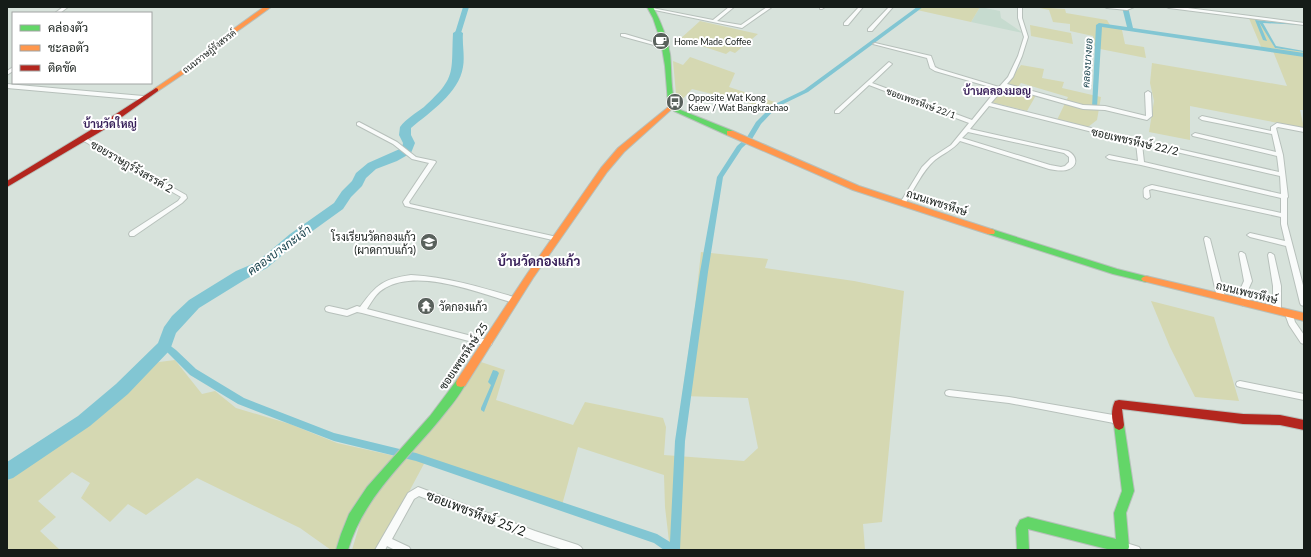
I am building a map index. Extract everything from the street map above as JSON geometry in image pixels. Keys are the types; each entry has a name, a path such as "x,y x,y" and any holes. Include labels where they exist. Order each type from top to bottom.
{"street":[{"name":"ถนนราษฎ์รังสรรค์","path":"7,184 84,139 193,65 223,39 268,7"},
{"path":"714,21 732,7"},
{"path":"651,8 744,27 770,7"},
{"path":"846,24 861,7"},
{"path":"870,30 891,7"},
{"path":"903,203 928,163 953,146 1003,87 1016,66 1026,37 1020,18 1020,7"},
{"path":"1107,7 1129,8"},
{"path":"1169,7 1304,24"},
{"path":"651,8 659,22 667,47 672,106"},
{"path":"624,36 667,47"},
{"path":"875,44 929,57 933,68 937,70 1083,107 1105,108 1147,118 1149,116 1148,94"},
{"name":"ซอยเพชรหึงษ์ 22/1","path":"837,112 857,92 870,84 889,64"},
{"name":"ซอยเพชรหึงษ์ 22/1","path":"870,84 973,122"},
{"path":"7,86 143,98"},
{"name":"ซอยเพชรหึงษ์ 22/2","path":"988,104 1139,142 1282,175"},
{"name":"ถนนเพชรหึงษ์","path":"672,106 691,117 842,182 903,203 1116,272 1304,317"},
{"name":"ซอยเพชรหึงษ์ 25","path":"342,550 350,528 376,484 444,405 488,343 514,300 612,160 638,134 672,106"},
{"path":"1202,118 1274,133"},
{"path":"359,124 395,143 414,158 434,162 406,204 557,239"},
{"path":"1304,130 1277,125 1273,128 1280,155 1285,197 1284,216 1289,244 1304,303"},
{"path":"959,139 1049,167 1061,169 1067,168 1072,162 1073,158 1066,152 966,130"},
{"path":"1195,135 1280,155"},
{"name":"ซอยราษฎร์รังสรรค์ 2","path":"84,139 184,196 180,202 132,234"},
{"path":"1139,142 1141,163"},
{"path":"1109,157 1141,163 1285,197"},
{"path":"1147,197 1146,189 1152,187 1284,216"},
{"path":"1250,235 1289,244"},
{"path":"1206,239 1221,297"},
{"path":"1242,254 1248,281 1244,290 1246,304"},
{"path":"1271,255 1277,286 1277,311"},
{"path":"362,310 374,292 382,286 393,281 409,278 419,278 455,284 514,300"},
{"path":"329,309 347,313 357,309 362,310 488,343"},
{"path":"1289,314 1292,323 1304,341"},
{"path":"1240,384 1304,397"},
{"path":"949,393 1009,400 1119,420"},
{"path":"1123,547 1120,518 1121,508 1127,500 1128,491 1117,408 1119,404 1125,403 1243,419 1280,420 1304,426"},
{"name":"ซอยเพชรหึงษ์ 25/2","path":"380,550 411,496 418,492 555,547 578,550"},
{"path":"1023,550 1022,528 1024,524 1028,523 1136,550"},
{"path":"386,541 406,550"}],"shaded area":[{"path":"980,7 1000,11 1001,18 1023,33 971,22"}],"green space":[{"path":"980,7 971,22 917,10 915,8"},
{"path":"1035,7 1065,9 1066,13 1107,20 1110,25 1122,30 1125,44 1144,47 1146,58 1095,48 1093,36 1070,31 1070,24 1053,22 1049,10"},
{"path":"1248,16 1304,24 1255,20 1261,23 1275,48 1304,52 1304,110 1300,110 1304,128 1190,106 1190,140 1149,132 1154,101 1150,83 1152,63 1287,86 1273,51 1262,49"},
{"path":"700,21 758,34 735,53 730,51 726,54 680,39"},
{"path":"1030,25 1071,33 1073,44 1031,36"},
{"path":"690,57 735,73 729,87 775,102 764,113 752,104 692,89 677,105 673,61 683,65"},
{"path":"1021,65 1044,69 1042,78 1064,82 1062,88 1101,97 1097,120 1088,127 1057,120 1068,97 1021,83 1017,88 1035,93 1035,97 1027,111 991,102"},
{"path":"701,252 768,259 765,268 854,281 904,291 882,522 863,524 865,550 670,550 665,507 664,475 578,447 562,505 412,452 481,362 505,370 496,400 573,425 585,402 663,418 666,427 664,455 744,461 758,448 748,398 682,396 695,307"},
{"path":"1151,301 1214,317 1239,401 1195,397 1170,347"},
{"path":"175,360 202,394 215,391 236,408 290,424 337,443 395,456 337,550 331,550 300,528 197,478 146,515 128,504 110,522 81,498 90,483 72,472 38,501 56,517 40,531 60,550 7,550 7,481 93,423 148,368 159,362"},
{"path":"407,459 426,460 388,531 375,550 352,550 362,516 398,462"}],"water":[{"path":"1255,20 1304,25 1263,23 1276,46 1304,52 1275,48 1259,22 1267,41 1263,40"},
{"path":"493,370 499,373 484,412 481,408 491,385 488,382"}],"waterway":[{"name":"คลองบางกะเจ้า","path":"458,33 466,7"},
{"path":"675,550 680,441 704,272 720,177 739,147 750,138 758,123 775,106 806,91 920,7"},
{"name":"คลองบางยอ","path":"1125,7 1130,29"},
{"path":"1094,107 1099,25 1304,55"},
{"name":"คลองบางกะเจ้า","path":"7,472 84,421 122,389 165,346 169,331 177,320 194,304 241,275 262,265 295,237 339,206 346,194 358,183 360,176 372,166 393,158 407,150 409,143 405,135 406,127 429,108 445,92 456,75 458,67 458,33"},
{"path":"165,346 193,372 241,401 334,437 416,457 657,539 673,550"}],"traffic: fast":[{"path":"650,7 661,30 664,42 668,66 671,103 676,110 730,133"},
{"path":"991,232 1116,272 1146,279"},
{"path":"342,550 354,518 371,490 445,405 461,383"},
{"path":"1023,550 1022,528 1024,524 1028,523 1123,547 1120,513 1128,491 1119,425"}],"traffic: slow":[{"path":"156,90 202,59 223,39 268,7"},
{"path":"461,383 530,276 604,170 621,150 672,106"},
{"path":"730,133 856,188 991,232"},
{"path":"1146,279 1304,317"}],"traffic: jam":[{"path":"7,184 102,127 156,90"},
{"path":"1119,425 1117,408 1119,404 1243,419 1280,420 1304,425"}],"place":[{"name":"Home Made Coffee","path":"661,41"},
{"name":"Opposite Wat Kong Kaew / Wat Bangkrachao","path":"675,102"},
{"name":"โรงเรียนวัดกองแก้ว (ผาดกาบแก้ว)","path":"429,242"},
{"name":"วัดกองแก้ว","path":"426,306"}],"district":[{"name":"บ้านคลองมอญ","path":"997,90"},
{"name":"บ้านวัดใหญ่","path":"110,123"},
{"name":"บ้านวัดกองแก้ว","path":"539,261"}]}
